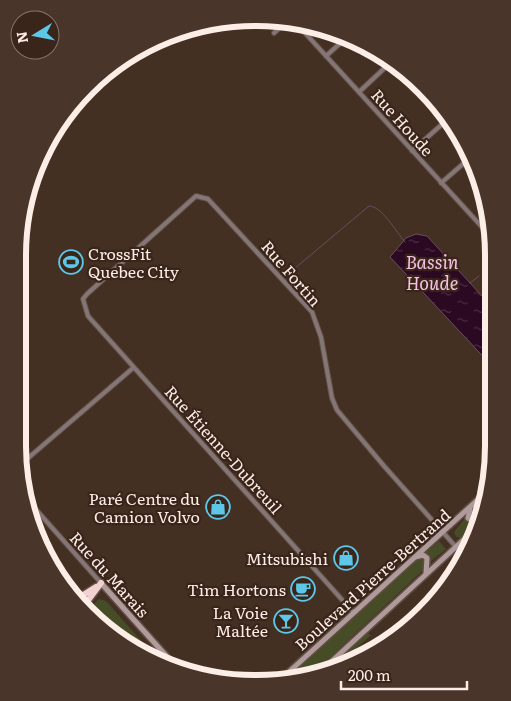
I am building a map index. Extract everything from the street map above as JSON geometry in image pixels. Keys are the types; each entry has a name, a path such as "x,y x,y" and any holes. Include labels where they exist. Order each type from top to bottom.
{"highway":[{"path":"82,596 101,584"},
{"path":"87,602 101,584"}],"main road":[{"name":"Boulevard Pierre-Bertrand","path":"288,672 478,499"},
{"path":"472,505 468,516 472,520"},
{"name":"Boulevard Pierre-Bertrand","path":"331,662 464,539"},
{"path":"413,558 423,555 427,558 426,574"},
{"name":"Rue du Marais","path":"101,584 166,656"}],"street":[{"path":"274,33 280,28"},
{"name":"Rue Houde","path":"304,32 483,229"},
{"path":"326,56 341,43"},
{"path":"359,92 386,67"},
{"path":"412,151 443,124"},
{"path":"441,183 465,163"},
{"name":"Rue Fortin","path":"84,299 122,261 196,196 208,198 312,312 321,337 332,398 337,410 459,551"},
{"name":"Rue Étienne-Dubreuil","path":"84,299 88,316 353,612"},
{"path":"27,459 134,368"},
{"name":"Rue du Marais","path":"35,509 101,584"}],"green space":[{"path":"467,516 471,524 467,533 463,537 456,537 454,532"},
{"path":"439,541 446,549 431,561 424,554"},
{"path":"421,559 425,562 421,572 322,665 297,671 300,667 415,562"},
{"path":"99,599 106,601 147,647 128,636 92,606"},
{"path":"367,632 373,638 370,636 350,654 338,659 365,636"}],"water":[{"name":"Bassin Houde","path":"416,234 427,236 485,299 485,359 390,257 406,238"}],"waterway":[{"path":"288,274 369,206 379,210 405,242"},
{"path":"470,283 479,276"}],"place":[{"name":"CrossFit Quebec City","path":"71,262"},
{"name":"Paré Centre du Camion Volvo","path":"218,507"},
{"name":"Mitsubishi","path":"346,558"},
{"name":"Tim Hortons","path":"303,589"},
{"name":"La Voie Maltée","path":"286,621"}]}
